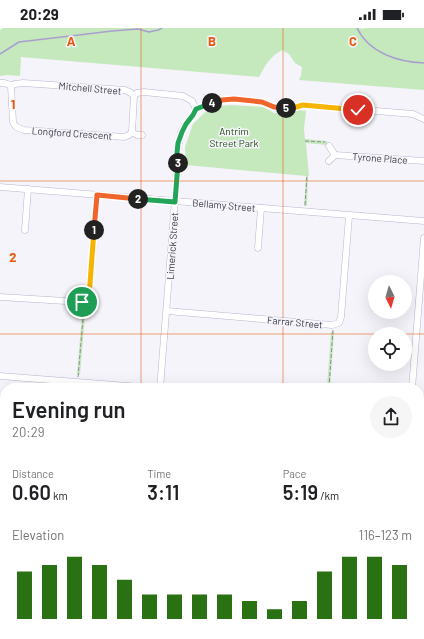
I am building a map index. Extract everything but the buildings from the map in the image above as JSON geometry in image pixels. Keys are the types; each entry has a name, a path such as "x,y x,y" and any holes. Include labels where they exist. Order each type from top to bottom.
{"street":[{"name":"Mitchell Street","path":"0,83 2,82 11,86 23,83 125,90 134,96 138,93 144,92 183,96 192,101 196,109"},
{"name":"Longford Crescent","path":"11,86 13,122 14,126 18,128 24,130 124,137 132,132"},
{"path":"134,96 132,132 137,135 142,135"},
{"path":"196,109 222,100 234,99 262,102 274,107 293,108 303,105 413,114 424,119"},
{"name":"Limerick Street","path":"160,383 178,163 178,143 186,124 196,109"},
{"path":"329,146 335,154 329,161"},
{"name":"Tyrone Place","path":"335,154 424,161"},
{"name":"Bellamy Street","path":"0,187 424,222"},
{"path":"25,230 28,189"},
{"path":"0,296 82,302 86,301 89,297 97,195"},
{"path":"258,248 261,208"},
{"name":"Farrar Street","path":"167,311 332,325 339,323 341,317 349,216"},
{"path":"412,383 424,238"},
{"path":"0,376 90,383"}],"path":[{"path":"306,141 326,142 329,146"},
{"path":"305,212 307,175"},
{"path":"78,382 84,308 82,302"},
{"path":"329,383 333,332 332,325"}],"green space":[{"path":"3,28 424,28 424,90 299,80 302,67 295,63 289,54 282,50 274,55 259,77 21,57 20,76 0,76 0,30"},
{"name":"Antrim Street Park","path":"230,105 263,107 274,113 293,114 298,110 306,111 304,129 305,139 327,141 327,145 306,143 309,176 307,206 304,206 306,176 186,165 185,147 193,124 204,113 219,106"},
{"path":"82,315 85,315 80,375 77,374"},
{"path":"331,332 334,332 330,383 327,383"}],"waterway":[{"path":"0,54 19,42 112,31 138,29 149,32 162,28"},
{"path":"357,28 362,37 377,50 404,61 424,63"}],"route":[{"path":"82,302 86,301 89,297 97,195 175,202 178,143 186,124 196,109 222,100 234,99 262,102 274,107 293,108 303,105 358,110"}]}
